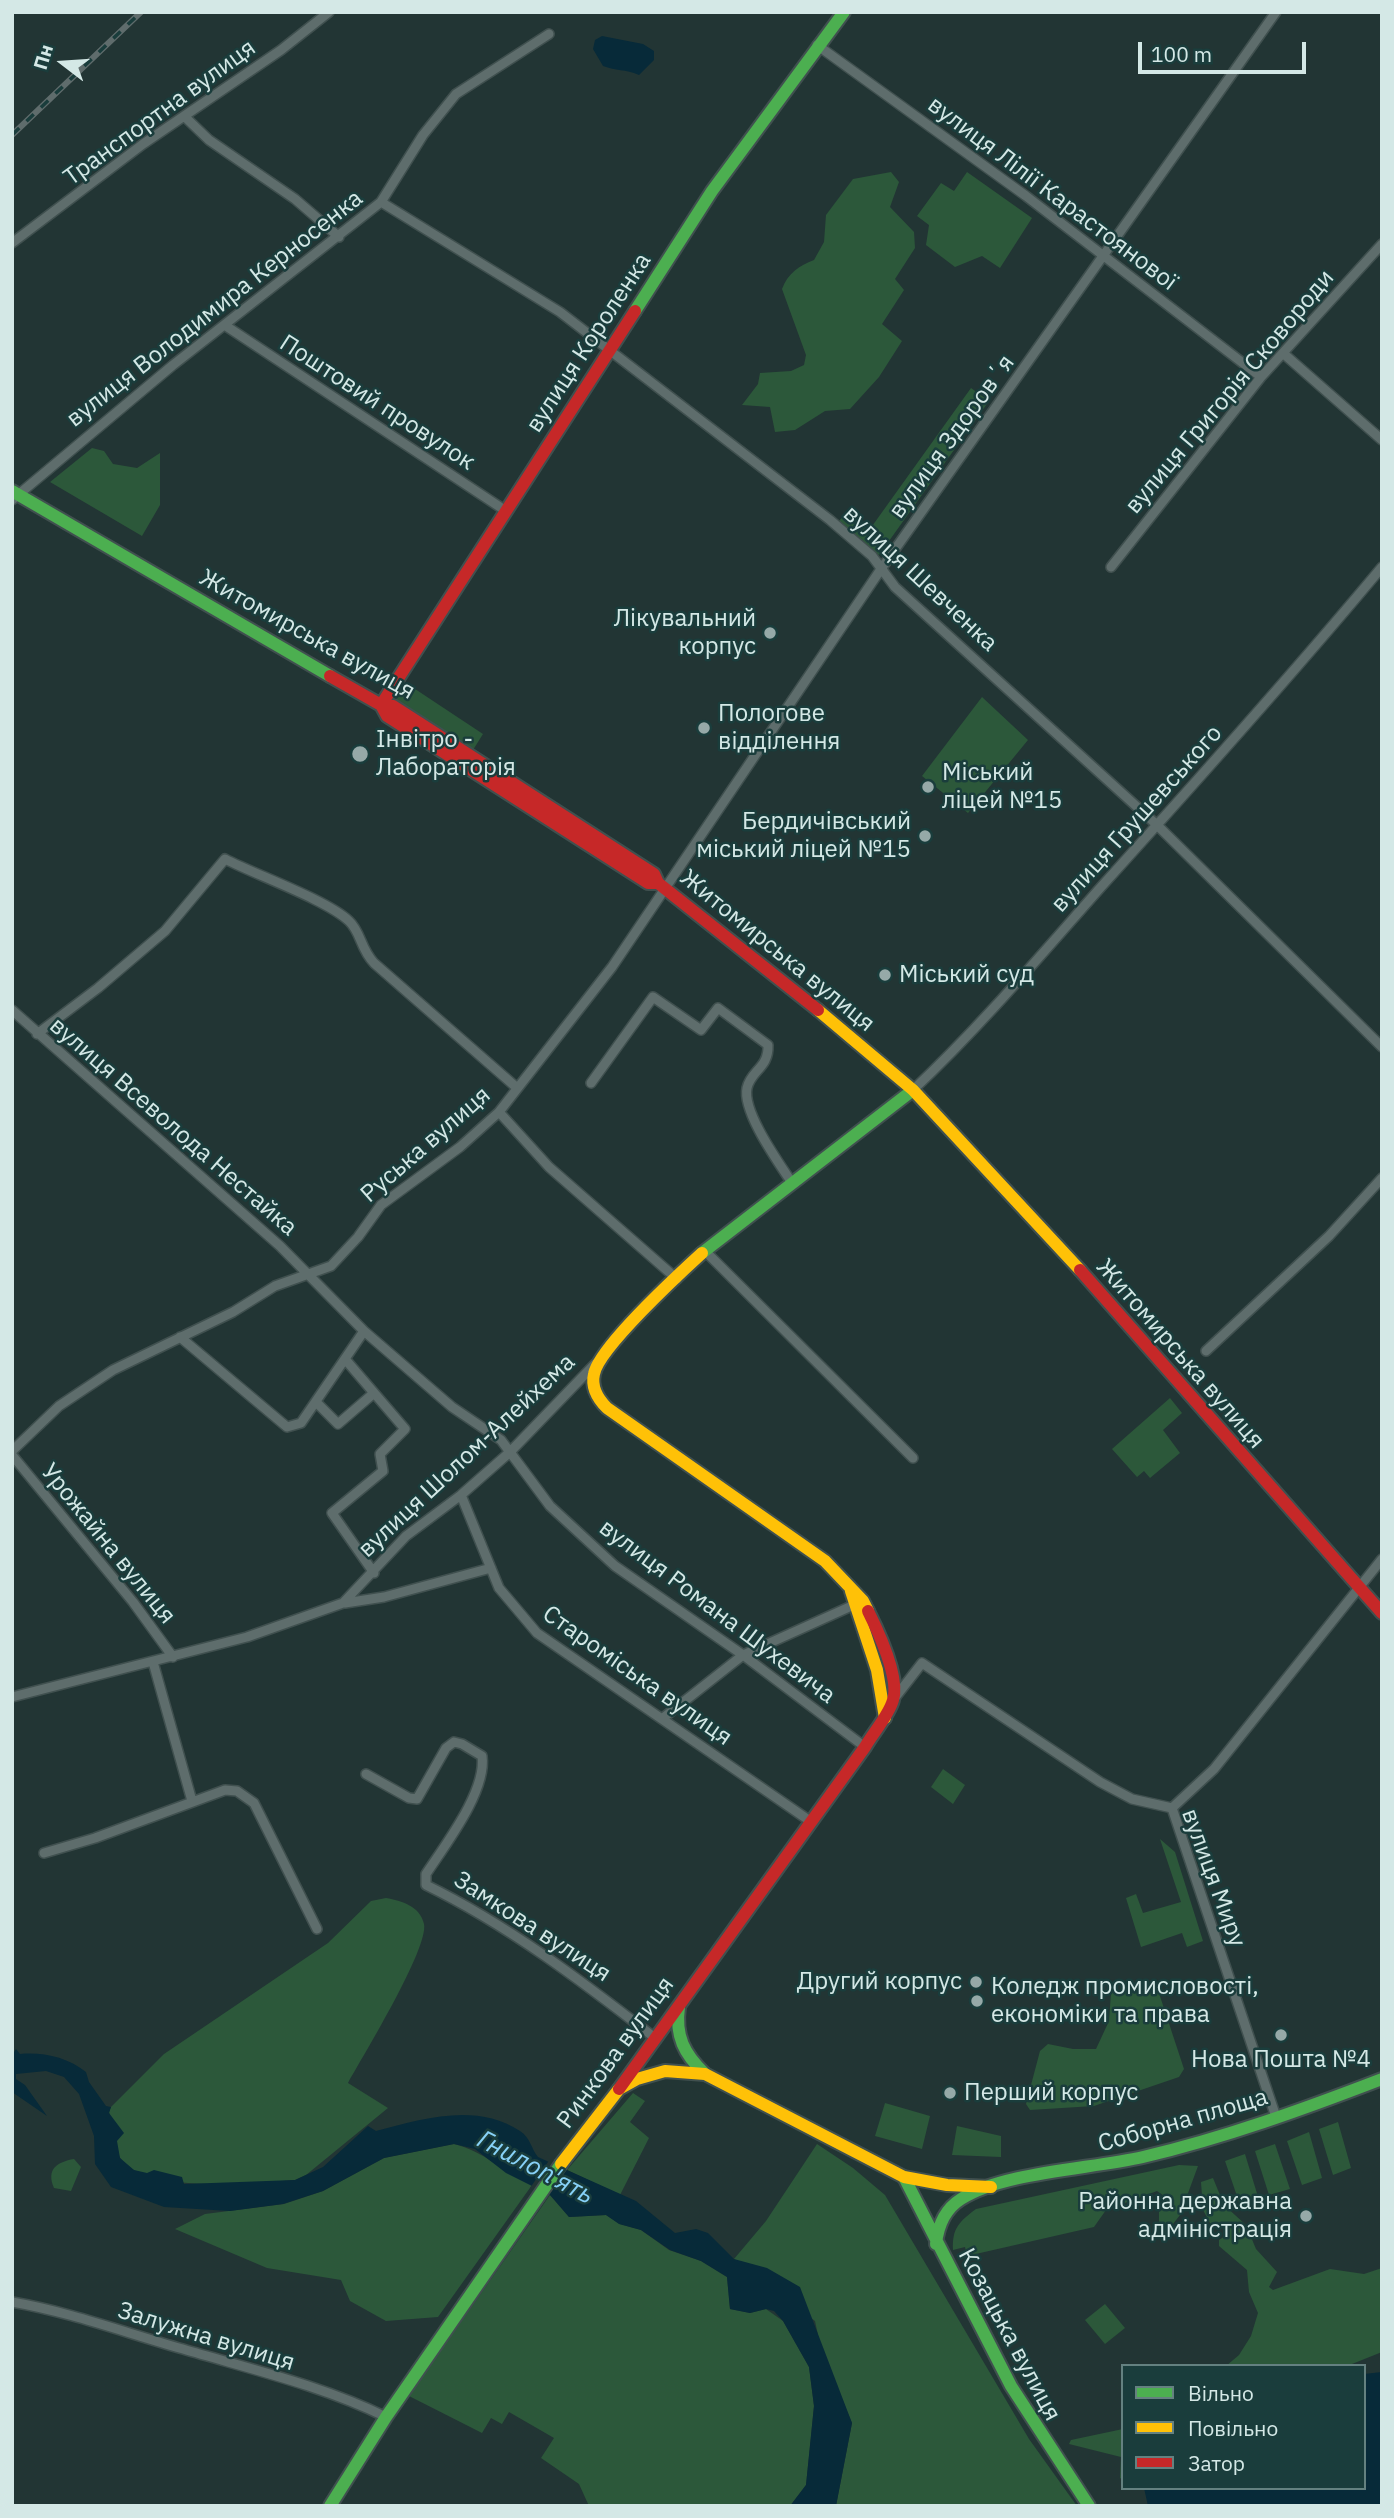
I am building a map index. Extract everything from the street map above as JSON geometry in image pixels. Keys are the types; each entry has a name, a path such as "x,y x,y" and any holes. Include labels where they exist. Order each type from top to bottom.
{"main road":[{"name":"вулиця Короленка","path":"381,705 712,191 817,45 844,12"},
{"name":"Житомирська вулиця","path":"14,495 381,705 393,706 564,813 654,874 662,886 771,970 913,1090 1106,1298 1358,1590 1382,1613"},
{"name":"вулиця Шолом-Алейхема","path":"601,1358 705,1251 913,1090"},
{"path":"601,1358 593,1379 597,1396 607,1408 825,1561 863,1601 876,1625 890,1668 894,1699"},
{"path":"848,1584 880,1682 885,1718"},
{"name":"Ринкова вулиця","path":"330,2506 386,2417 531,2205 619,2089 865,1747 885,1718 894,1699"},
{"path":"680,2003 677,2037 687,2056 705,2074 904,2177"},
{"path":"619,2089 636,2079 664,2071 705,2074"},
{"name":"Соборна площа","path":"936,2244 940,2223 962,2197 991,2187 1149,2155 1276,2117 1382,2079"},
{"name":"Соборна площа","path":"904,2177 947,2185 991,2187"},
{"name":"Козацька вулиця","path":"904,2177 1001,2373 1052,2455 1089,2506"}],"street":[{"name":"Транспортна вулиця","path":"12,243 184,116 281,50 328,12"},
{"name":"вулиця Здоровʼя","path":"662,886 881,569 1276,12"},
{"name":"вулиця Володимира Керносенка","path":"14,495 381,202 423,135 456,94 549,34"},
{"name":"вулиця Лілії Карастоянової","path":"817,45 1026,196 1261,377"},
{"path":"184,116 208,139 295,199 339,237"},
{"name":"вулиця Шевченка","path":"381,202 506,277 610,348 830,520 872,556 895,587 1157,825 1382,1047"},
{"name":"вулиця Григорія Сковороди","path":"1111,567 1261,377 1382,244"},
{"name":"Поштовий провулок","path":"226,326 506,510"},
{"path":"1284,354 1382,440"},
{"name":"вулиця Грушевського","path":"913,1090 1001,999 1304,660 1382,567"},
{"path":"37,1034 99,988 164,931 225,859 328,908 349,921 358,934 362,950 374,963 516,1087"},
{"name":"Руська вулиця","path":"12,1453 59,1406 113,1370 233,1312 275,1286 331,1266 358,1237 381,1205 460,1147 499,1112 612,967 662,886"},
{"path":"591,1083 653,997 701,1030 718,1008 768,1045 768,1058 747,1086 747,1103 792,1183"},
{"name":"вулиця Всеволода Нестайка","path":"12,1010 251,1219 307,1275"},
{"path":"499,1112 549,1167 677,1279"},
{"path":"1206,1351 1329,1237 1382,1178"},
{"path":"705,1251 913,1458"},
{"name":"вулиця Романа Шухевича","path":"307,1275 363,1331 452,1407 500,1440 550,1506 615,1566 743,1655 865,1747"},
{"path":"180,1337 287,1427 301,1423 363,1331"},
{"name":"вулиця Шолом-Алейхема","path":"12,1697 173,1657 318,1614 343,1603 406,1536 461,1495 510,1452 601,1358"},
{"path":"345,1359 405,1429 380,1454 383,1471 332,1513 374,1573"},
{"path":"316,1402 338,1424 374,1393"},
{"name":"Урожайна вулиця","path":"12,1453 133,1602 173,1657"},
{"name":"Староміська вулиця","path":"461,1495 499,1588 537,1633 810,1821"},
{"path":"1172,1808 1214,1769 1382,1559"},
{"path":"343,1603 384,1597 491,1568"},
{"path":"663,1718 743,1655 856,1604"},
{"path":"153,1662 192,1801"},
{"name":"вулиця Миру","path":"894,1699 922,1663 1100,1782 1132,1799 1172,1808 1276,2117"},
{"name":"Замкова вулиця","path":"366,1774 409,1798 417,1799 446,1748 454,1742 482,1756 482,1775 463,1816 426,1874 426,1885 454,1899 541,1954 655,2038"},
{"path":"44,1853 95,1838 225,1790 247,1795 254,1803 317,1928"},
{"name":"Залужна вулиця","path":"12,2302 47,2308 243,2367 366,2407 386,2417"}],"green space":[{"path":"891,172 899,182 890,207 914,232 915,248 895,279 904,290 882,324 902,341 879,377 850,409 825,411 795,430 775,432 770,407 742,405 758,384 760,373 791,371 804,365 806,355 782,289 784,283 795,271 814,260 824,242 826,215 853,179"},
{"path":"967,172 1032,218 1000,268 982,256 955,267 926,245 929,225 917,216 941,183 954,191"},
{"path":"971,388 989,401 879,555 839,521 845,514 870,529"},
{"path":"92,448 104,451 113,464 137,468 160,453 160,505 142,536 50,482"},
{"path":"406,683 483,734 473,750 394,701"},
{"path":"982,697 1028,740 968,813 922,776"},
{"path":"1170,1398 1182,1413 1163,1430 1180,1453 1150,1478 1144,1471 1137,1477 1112,1449"},
{"path":"943,1769 965,1785 953,1804 931,1787"},
{"path":"1160,1839 1175,1852 1203,1941 1187,1947 1182,1933 1141,1947 1126,1898 1136,1894 1143,1913 1181,1902"},
{"path":"386,1898 404,1903 419,1913 424,1924 423,1937 406,1978 348,2083 388,2108 306,2175 295,2180 229,2184 177,2182 134,2170 121,2159 109,2112 111,2107 164,2054 328,1943 371,1901"},
{"path":"1155,1981 1184,2069 1179,2077 1094,2106 1030,2110 1026,2104 1040,2051 1048,2044 1073,2049 1096,2049 1109,2021 1111,1993"},
{"path":"633,2093 645,2101 630,2122 649,2138 620,2195 567,2170"},
{"path":"885,2103 930,2116 922,2149 875,2136"},
{"path":"1338,2122 1351,2168 1333,2175 1319,2129"},
{"path":"957,2126 1001,2136 1001,2157 952,2155"},
{"path":"1309,2132 1322,2178 1302,2185 1287,2141"},
{"path":"454,2144 465,2147 532,2185 438,2317 386,2321 350,2301 341,2280 267,2268 175,2229 205,2214 284,2204 323,2191 384,2158"},
{"path":"817,2144 853,2168 885,2195 1029,2439 1077,2506 836,2506 852,2423 821,2349 815,2321 734,2259 766,2221"},
{"path":"1275,2144 1290,2189 1269,2195 1255,2151"},
{"path":"1245,2154 1259,2200 1240,2205 1225,2161"},
{"path":"74,2159 81,2167 71,2191 54,2188 52,2171 58,2164"},
{"path":"1179,2165 1198,2166 1180,2215 1166,2233 1159,2225 1159,2212 1168,2205 1167,2198 1157,2191 1106,2210 1094,2227 967,2256 965,2247 953,2250 958,2226 976,2209"},
{"path":"1213,2178 1224,2205 1246,2225 1256,2249 1277,2272 1269,2287 1273,2290 1330,2269 1364,2274 1382,2268 1382,2352 1352,2364 1228,2364 1239,2355 1251,2336 1258,2313 1249,2292 1247,2270 1219,2246 1219,2240 1228,2234 1225,2227 1210,2223 1203,2210 1201,2182"},
{"path":"550,2195 569,2217 606,2215 620,2224 641,2230 669,2250 701,2261 727,2277 730,2309 750,2313 766,2309 783,2321 809,2367 814,2406 806,2485 790,2506 589,2506 579,2484 541,2458 554,2438 509,2412 502,2424 491,2418 482,2433 409,2396"},
{"path":"1105,2304 1125,2328 1105,2344 1085,2320"},
{"path":"1121,2429 1121,2457 1069,2444 1071,2440"}],"water":[{"path":"602,36 643,44 654,51 654,60 639,75 603,66 593,49 595,40"},
{"name":"Гнилоп'ять","path":"16,2049 20,2054 63,2059 86,2072 89,2082 106,2106 111,2107 109,2113 124,2133 117,2141 120,2158 134,2170 147,2173 154,2170 182,2177 184,2184 295,2180 323,2167 368,2126 376,2131 430,2118 467,2115 503,2122 520,2131 538,2157 636,2201 675,2233 696,2229 708,2233 734,2259 767,2268 800,2287 852,2423 836,2506 790,2506 806,2485 814,2406 809,2367 783,2321 774,2311 766,2309 750,2313 730,2309 727,2277 701,2261 670,2250 641,2230 619,2224 606,2215 569,2217 550,2195 506,2173 475,2149 454,2144 384,2158 323,2191 283,2204 230,2211 164,2207 111,2187 95,2164 94,2136 79,2094 64,2077 46,2071 16,2074 16,2079 25,2085 47,2116 12,2092 12,2055"},
{"path":"1382,2372 1382,2506 1148,2506 1144,2490 1366,2490 1366,2374"}],"pier":[{"path":"550,2159 569,2167 547,2197 530,2188"}],"railway":[{"path":"12,135 141,12"}],"traffic: fast":[{"path":"635,311 712,191 844,12"},
{"path":"12,491 330,676"},
{"path":"702,1253 913,1090"},
{"path":"679,2007 678,2027 686,2052 705,2074"},
{"path":"936,2244 938,2231 947,2213 961,2199 979,2190 1023,2177 1143,2157 1204,2141 1382,2079"},
{"path":"330,2506 386,2417 561,2164"},
{"path":"904,2177 1011,2386 1089,2506"}],"traffic: slow":[{"path":"818,1010 913,1090 1080,1270"},
{"path":"702,1253 641,1312 610,1347 594,1374 596,1392 607,1408 825,1561 863,1601 868,1611"},
{"path":"851,1591 877,1670 885,1718"},
{"path":"561,2164 619,2089 637,2079 665,2071 705,2074 904,2177 947,2185 991,2187"}],"traffic: jam":[{"path":"381,705 635,311"},
{"path":"330,676 381,705 393,706 654,874 658,883 818,1010"},
{"path":"381,705 387,716 648,883 658,883"},
{"path":"1080,1270 1382,1613"},
{"path":"619,2089 888,1712 894,1691 891,1667 868,1611"}],"place":[{"name":"Лікувальний корпус","path":"770,633"},
{"name":"Пологове відділення","path":"704,728"},
{"name":"Інвітро - Лабораторія","path":"360,754"},
{"name":"Міський ліцей №15","path":"928,787"},
{"name":"Бердичівський міський ліцей №15","path":"925,836"},
{"name":"Міський суд","path":"885,975"},
{"name":"Другий корпус","path":"976,1982"},
{"name":"Коледж промисловості, економіки та права","path":"977,2001"},
{"name":"Нова Пошта №4","path":"1281,2035"},
{"name":"Перший корпус","path":"950,2093"},
{"name":"Районна державна адміністрація","path":"1306,2216"}]}
